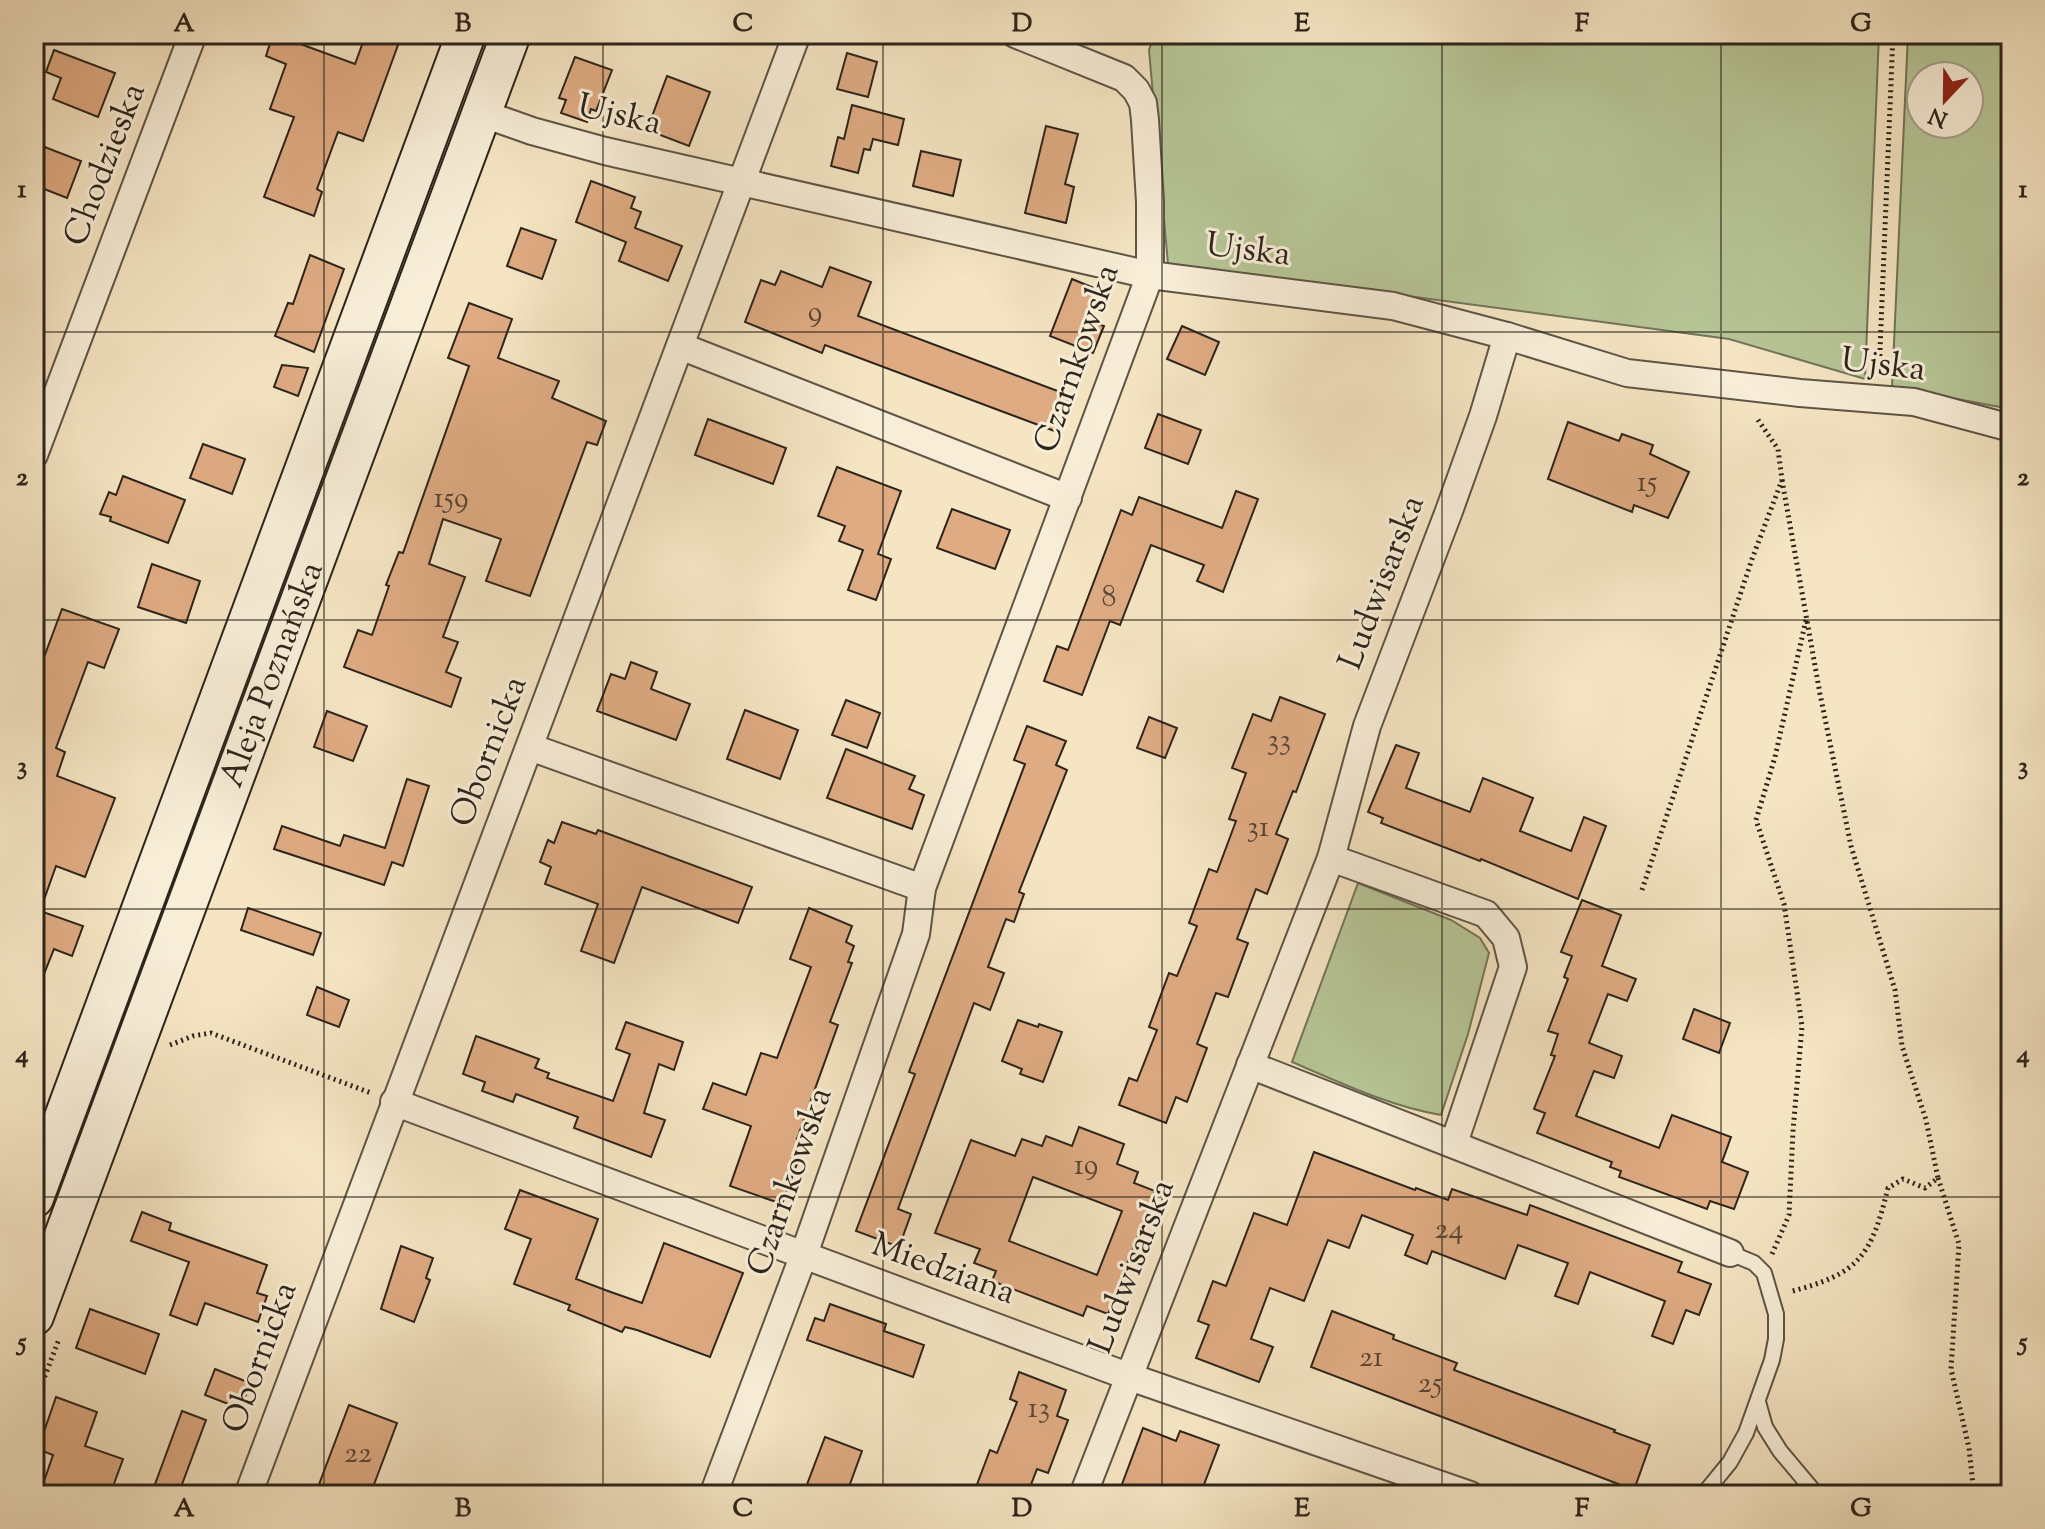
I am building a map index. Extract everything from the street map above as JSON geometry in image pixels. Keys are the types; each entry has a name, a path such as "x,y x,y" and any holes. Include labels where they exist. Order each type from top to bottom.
{"main road":[{"name":"Aleja Poznańska","path":"34,1198 466,34"},
{"name":"Aleja Poznańska","path":"34,1316 511,34"}],"street":[{"name":"Chodzieska","path":"34,455 193,34"},
{"name":"Obornicka","path":"248,1495 797,34"},
{"name":"Czarnkowska","path":"713,1495 803,1257 916,934 922,888 1150,275 1145,120 1143,103 1136,90 1124,78 1015,34"},
{"name":"Ujska","path":"481,113 605,151 744,180 1150,275 1393,306 1507,336 1627,373 1914,402 2011,428"},
{"name":"Ludwisarska","path":"1083,1495 1331,858 1367,726 1449,511 1507,336"},
{"name":"Czarnkowska","path":"680,346 1068,498"},
{"path":"530,747 922,888"},
{"path":"1331,858 1486,914 1506,938 1513,967 1454,1143"},
{"path":"1250,1065 1730,1253"},
{"name":"Miedziana","path":"394,1102 1424,1487 1470,1495"}],"lane":[{"path":"1703,1495 1730,1462 1746,1433 1776,1339 1776,1314 1764,1273 1754,1263 1730,1253"},
{"path":"1758,1402 1765,1427 1780,1451 1817,1495"}],"path":[{"path":"1878,399 1893,34"},
{"path":"1746,411 1759,418 1778,449 1820,694 1851,846 1895,990 1902,1046 1926,1120 1938,1178 1959,1244 1951,1369 1969,1448 1974,1495"},
{"path":"1642,890 1752,559 1782,480"},
{"path":"1764,1273 1789,1215 1802,1026 1784,904 1756,820 1775,757 1807,618"},
{"path":"168,1045 211,1033 394,1102"},
{"path":"1771,1297 1823,1284 1845,1273 1865,1255 1881,1219 1888,1188 1903,1179 1925,1188 1938,1178"}],"green space":[{"path":"1155,34 1879,34 1865,379 1729,339 1168,264 1149,50"},
{"path":"1908,34 2011,34 2011,409 1892,387 1905,100 1905,140 1985,140 1985,60 1907,60"},
{"path":"1358,883 1451,920 1480,938 1489,953 1468,1034 1441,1115 1384,1100 1292,1062"}],"building":[{"path":"273,34 355,64 366,34 402,34 363,141 338,132 317,189 322,192 314,216 264,197 294,117 270,109 286,64 266,56"},
{"path":"54,50 115,73 98,117 53,99 61,78 46,72"},
{"path":"847,53 877,62 868,97 837,89"},
{"path":"575,57 612,70 596,111 591,109 587,122 561,113 566,100 559,98"},
{"path":"667,76 710,92 689,146 647,130"},
{"path":"852,105 904,119 898,145 873,139 870,150 864,149 858,173 831,166 838,137 844,139"},
{"path":"1046,126 1078,134 1065,184 1074,187 1066,223 1025,213"},
{"path":"42,146 81,161 67,198 34,185 34,166"},
{"path":"921,151 961,160 953,196 913,186"},
{"path":"591,181 635,197 631,208 641,212 635,228 682,246 668,281 619,261 626,242 576,222"},
{"path":"521,228 556,240 542,279 507,266"},
{"path":"310,255 344,269 314,352 275,336 288,303 293,304"},
{"path":"830,267 871,282 858,316 1071,396 1057,432 825,345 822,353 745,322 761,280 775,285 781,271 822,287"},
{"path":"1072,279 1099,290 1087,320 1104,326 1093,353 1050,336"},
{"path":"469,303 512,319 498,358 559,381 552,398 606,421 597,445 587,442 530,596 486,581 501,539 443,519 429,564 465,577 443,637 458,642 446,672 461,678 451,707 344,667 358,630 372,635 389,586 386,585 399,552 403,553 469,366 448,358"},
{"path":"1182,326 1219,342 1205,375 1167,359"},
{"path":"282,365 308,368 298,396 274,387"},
{"path":"1158,414 1201,430 1188,464 1145,448"},
{"path":"708,419 786,448 773,484 695,455"},
{"path":"1568,422 1619,441 1622,434 1653,445 1650,454 1689,472 1668,518 1634,505 1632,512 1548,479"},
{"path":"203,444 245,459 232,494 190,478"},
{"path":"837,467 901,491 878,554 891,559 876,600 848,590 863,550 839,541 845,526 818,516"},
{"path":"123,476 185,500 168,543 110,521 111,517 100,514 109,492 116,495"},
{"path":"1236,491 1258,499 1223,592 1197,581 1204,565 1151,545 1120,625 1110,621 1082,695 1044,681 1057,646 1068,650 1121,510 1132,515 1139,497 1222,528"},
{"path":"952,509 1010,530 995,569 937,548"},
{"path":"152,564 200,581 186,623 138,607"},
{"path":"62,609 119,629 104,668 88,662 56,748 65,752 57,776 115,798 85,877 56,866 40,911 83,926 72,956 54,949 34,994 34,684"},
{"path":"631,662 657,672 651,689 690,704 676,740 597,711 611,674 625,679"},
{"path":"1280,697 1325,714 1296,792 1293,791 1276,834 1288,839 1267,894 1256,889 1237,939 1248,943 1228,997 1216,993 1197,1044 1207,1048 1187,1102 1176,1097 1166,1123 1119,1105 1129,1078 1137,1081 1157,1030 1149,1027 1169,973 1177,976 1197,926 1189,923 1209,869 1217,872 1236,821 1229,819 1246,773 1232,768 1253,714 1271,721"},
{"path":"846,700 880,713 867,748 832,735"},
{"path":"745,710 798,730 780,779 727,759"},
{"path":"327,711 367,726 353,761 314,747"},
{"path":"1149,717 1177,728 1165,758 1137,748"},
{"path":"1027,726 1066,741 1056,765 1067,770 1019,892 1024,894 1014,922 1006,919 988,967 1004,973 990,1010 974,1003 898,1209 911,1214 899,1247 856,1231 915,1074 909,1072 1025,764 1014,760"},
{"path":"1396,745 1419,753 1406,788 1470,812 1483,778 1533,798 1520,831 1571,851 1584,817 1606,826 1578,899 1481,859 1381,823 1383,818 1368,812"},
{"path":"846,749 915,776 909,789 924,795 912,829 827,798"},
{"path":"407,779 429,786 403,866 392,862 384,885 274,849 282,826 340,846 344,835 385,848"},
{"path":"562,822 596,834 598,830 752,887 738,923 642,887 614,963 581,951 598,904 545,884 551,867 540,862 548,840 554,843"},
{"path":"1582,900 1621,915 1602,966 1636,979 1627,1001 1608,994 1589,1043 1622,1056 1614,1078 1594,1071 1576,1116 1659,1148 1672,1115 1731,1137 1722,1162 1748,1172 1734,1209 1710,1201 1707,1209 1619,1177 1621,1171 1610,1167 1612,1162 1537,1133 1545,1113 1534,1109 1555,1056 1551,1055 1558,1034 1548,1031 1568,979 1564,977 1572,956 1561,952"},
{"path":"248,908 321,933 313,955 241,930"},
{"path":"809,908 852,926 846,942 854,946 848,962 852,963 830,1022 838,1025 797,1139 805,1142 782,1204 730,1186 751,1126 703,1109 713,1083 746,1095 761,1053 777,1058 811,967 790,959"},
{"path":"317,987 349,1000 339,1027 307,1015"},
{"path":"1694,1009 1730,1023 1719,1053 1683,1039"},
{"path":"1018,1020 1062,1032 1043,1082 1020,1074 1022,1069 1002,1061"},
{"path":"626,1022 683,1042 674,1070 659,1064 644,1113 665,1120 651,1157 574,1128 578,1117 516,1094 513,1102 482,1091 485,1082 463,1074 476,1036 539,1059 535,1068 549,1073 547,1078 613,1101 630,1054 616,1049"},
{"path":"1079,1127 1124,1144 1117,1164 1138,1172 1134,1183 1155,1191 1108,1314 1087,1306 1083,1316 992,1281 996,1271 974,1263 980,1249 935,1233 971,1140 1015,1156 1022,1139 1042,1146 1046,1136 1072,1146","holes":["1033,1177 1122,1211 1097,1275 1009,1241"]},
{"path":"1314,1152 1448,1200 1452,1189 1527,1215 1530,1205 1682,1262 1678,1272 1711,1284 1699,1315 1686,1310 1673,1344 1652,1336 1665,1301 1590,1272 1578,1304 1555,1296 1568,1263 1518,1245 1505,1279 1432,1251 1427,1264 1405,1255 1413,1235 1362,1215 1349,1248 1328,1240 1304,1301 1270,1288 1251,1339 1273,1347 1259,1382 1196,1358 1209,1325 1198,1321 1213,1281 1226,1286 1254,1213 1287,1225"},
{"path":"520,1190 598,1219 576,1279 608,1291 642,1303 664,1243 743,1273 710,1357 637,1330 625,1327 622,1332 568,1310 570,1305 514,1284 531,1239 505,1229"},
{"path":"142,1212 171,1223 169,1230 267,1265 257,1293 267,1296 258,1322 205,1303 197,1325 170,1315 189,1262 131,1241"},
{"path":"401,1246 433,1258 426,1278 430,1280 414,1322 381,1309"},
{"path":"830,1304 886,1324 884,1331 924,1345 913,1377 807,1340 815,1318 824,1321"},
{"path":"90,1309 159,1334 145,1374 76,1348"},
{"path":"1332,1311 1394,1335 1393,1339 1457,1363 1454,1370 1650,1445 1634,1490 1311,1367"},
{"path":"215,1369 250,1383 241,1409 205,1395"},
{"path":"1019,1372 1066,1390 1057,1416 1068,1420 1048,1473 1037,1469 1027,1495 973,1495 990,1450 997,1453 1017,1402 1010,1399"},
{"path":"56,1397 97,1412 85,1446 123,1459 111,1492 99,1487 97,1494 73,1485 70,1495 41,1490 53,1455 38,1449"},
{"path":"349,1405 397,1423 370,1495 315,1495"},
{"path":"182,1411 206,1420 178,1495 151,1495"},
{"path":"1143,1428 1176,1441 1180,1431 1219,1445 1200,1495 1118,1495"},
{"path":"825,1437 862,1451 846,1495 803,1495"}]}
